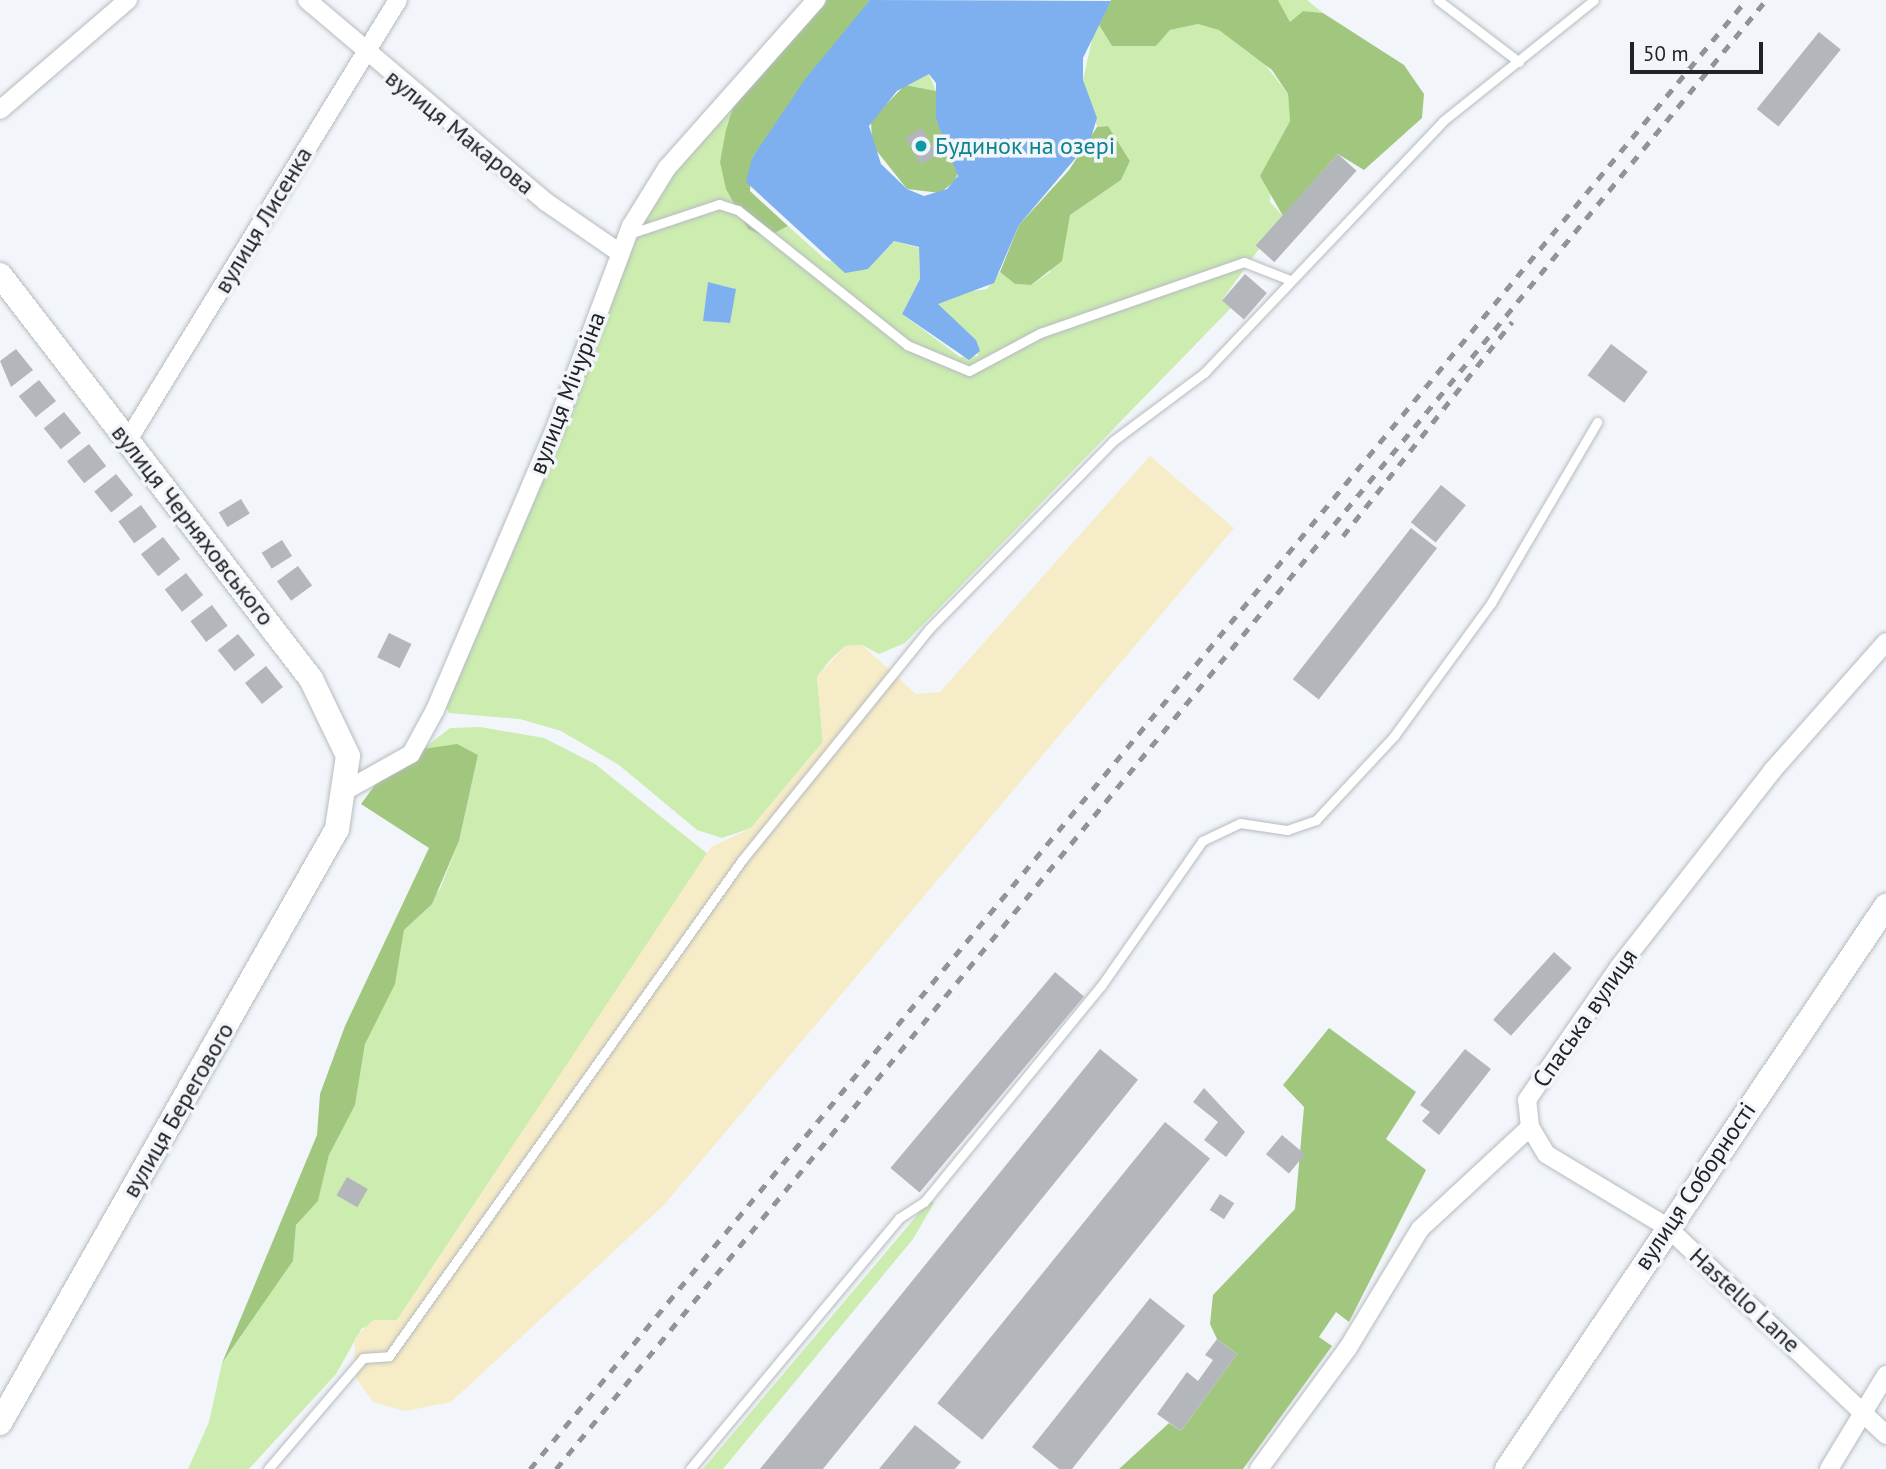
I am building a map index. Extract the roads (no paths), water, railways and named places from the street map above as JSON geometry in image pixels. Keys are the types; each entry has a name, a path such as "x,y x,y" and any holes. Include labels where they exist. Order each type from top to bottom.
{"street":[{"path":"0,110 128,0"},
{"name":"вулиця Макарова","path":"307,0 365,52 546,202 621,253"},
{"name":"вулиця Лисенка","path":"128,440 398,0"},
{"name":"вулиця Мічуріна","path":"343,792 411,754 435,710 555,429 628,234 667,168 816,0"},
{"name":"вулиця Черняховського","path":"0,275 311,679 348,756 343,792"},
{"name":"Спаська вулиця","path":"1530,1127 1527,1100 1619,967 1772,771 1886,642"},
{"name":"вулиця Берегового","path":"0,1423 337,829 343,792"},
{"name":"вулиця Соборності","path":"1507,1469 1667,1227 1886,906"},
{"path":"1259,1469 1348,1348 1420,1229 1530,1127"},
{"name":"Hastello Lane","path":"1530,1127 1546,1154 1667,1227 1886,1435"},
{"path":"1829,1469 1886,1375"}],"lane":[{"path":"1438,0 1519,62"},
{"path":"268,1469 363,1358 389,1356 742,860 929,629 1113,440 1204,373 1443,121 1594,0"},
{"path":"628,234 719,204 738,209 907,345 969,371 1040,333 1244,262 1290,280"},
{"path":"690,1469 899,1218 924,1202 1093,996 1202,841 1240,823 1287,830 1310,824 1394,736 1491,603 1597,422"}],"water":[{"path":"870,0 1111,1 1083,58 1083,80 1097,118 1090,141 1019,225 994,283 938,304 976,340 980,351 969,360 902,314 920,279 919,247 894,241 868,269 845,273 746,182 752,158 806,78","holes":["929,74 936,83 936,119 958,176 947,189 924,196 907,189 881,164 869,126 897,91"]},
{"path":"708,282 736,289 730,323 703,321"}],"railway":[{"path":"530,1469 1746,0"},
{"path":"556,1469 1766,0"},
{"path":"1343,536 1512,322"}],"place":[{"name":"Будинок на озері","path":"921,146"}]}
